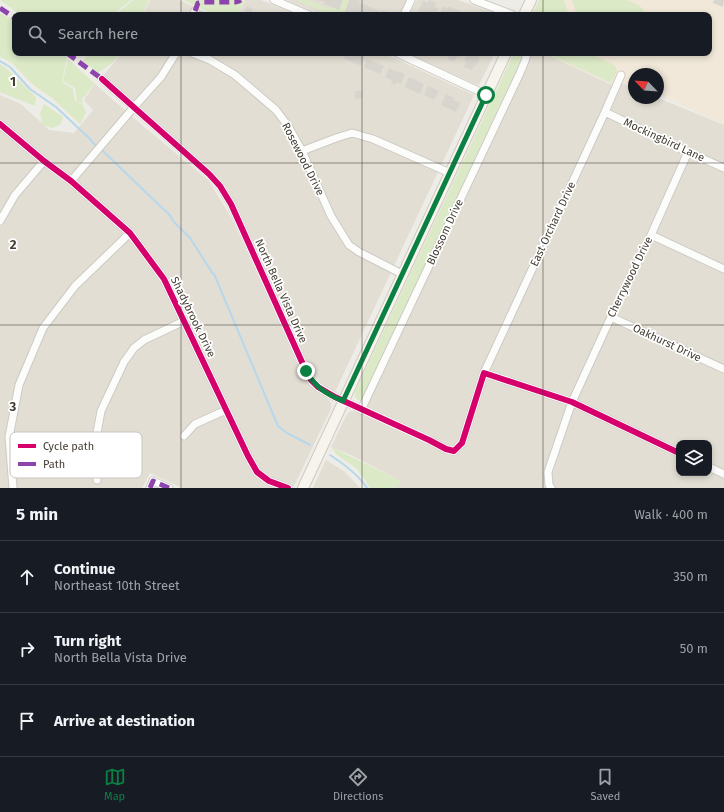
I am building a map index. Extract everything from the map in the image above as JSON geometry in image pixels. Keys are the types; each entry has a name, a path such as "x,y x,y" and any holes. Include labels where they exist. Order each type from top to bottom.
{"main road":[{"path":"525,12 531,0"},
{"path":"303,488 505,56"}],"street":[{"path":"274,0 302,12"},
{"path":"405,12 411,0"},
{"path":"474,0 505,12"},
{"path":"71,181 161,77 174,56"},
{"name":"Rosewood Drive","path":"200,56 210,60 235,75 276,110 288,126 302,151 331,216 349,244 358,252 402,274"},
{"path":"403,56 486,95"},
{"name":"Blossom Drive","path":"361,410 520,73 526,56"},
{"name":"East Orchard Drive","path":"484,373 621,75"},
{"name":"North Bella Vista Drive","path":"102,79 220,186 232,204 306,371 311,380 318,387 326,393 361,410 446,449 454,450 462,443 484,373"},
{"name":"Mockingbird Lane","path":"605,112 724,168"},
{"name":"Shadybrook Drive","path":"0,124 44,161 71,181 130,233 164,279 257,472 269,481 288,488"},
{"path":"302,151 336,138 352,134 373,138 450,173"},
{"name":"Cherrywood Drive","path":"551,488 549,485 548,472 572,402 611,316 651,235 688,152"},
{"path":"0,221 15,195 44,161"},
{"path":"10,450 9,437 18,385 43,328 75,286 130,233"},
{"path":"651,235 724,269"},
{"name":"Oakhurst Drive","path":"611,316 724,369"},
{"path":"97,432 101,411 124,362 134,348 144,340 184,321"},
{"path":"484,373 572,402 676,452"},
{"path":"184,436 195,424 226,410"},
{"path":"712,468 724,474"},
{"path":"12,478 13,488"},
{"path":"150,488 153,481 169,488"}],"shaded area":[{"path":"150,0 178,0 205,12 144,12"},
{"path":"245,0 261,0 289,12 239,12"},
{"path":"287,0 407,0 401,12 315,12"},
{"path":"417,0 458,0 492,12 411,12"},
{"path":"548,0 724,0 724,125 664,97 664,68 628,68 628,85 623,83 625,78 617,74 611,84 551,56 712,56 712,12 542,12"},
{"path":"120,56 390,56 474,95 335,392 321,383 312,373 245,228 220,182 103,76"},
{"path":"414,56 494,56 479,85"},
{"path":"523,56 550,56 612,85 617,74 625,78 622,83 628,86 628,104 664,104 664,100 724,125 724,488 396,488 401,481 351,455 331,447 346,416 349,412 356,411 362,401"},
{"path":"95,84 209,181 233,221 301,371 312,387 327,398 331,403 331,409 293,488 182,488 150,473 142,488 0,488 0,95 21,104 49,130 74,133 93,110 84,100"},
{"path":"326,460 345,472 360,488 313,488"}],"green space":[{"path":"0,0 131,0 117,12 17,12"},
{"path":"133,0 149,0 143,12 119,12"},
{"path":"183,0 244,0 239,12 209,12"},
{"path":"296,0 307,0 330,9 343,0 349,0 345,12 324,12"},
{"path":"539,0 564,0 568,12 533,12"},
{"path":"572,0 627,0 640,6 644,11 644,12 576,12"},
{"path":"0,13 12,19 12,56 67,57 62,82 73,89 75,101 83,105 86,113 80,124 52,98 32,84 12,63 0,57"},
{"path":"87,56 118,56 112,63 98,73 83,61"},
{"path":"513,56 522,57 363,398 358,400 355,397 355,392"},
{"path":"552,56 595,56 615,66 617,71 611,83"},
{"path":"68,59 95,84 82,99 83,104 77,101 75,88 63,81"},
{"path":"0,64 36,97 35,106 0,92"},
{"path":"44,104 63,117 61,124 53,128 42,125 40,113"},
{"path":"331,447 401,481 396,488 370,488 357,469 336,454"}],"building":[{"path":"317,0 343,0 339,10 324,4 325,2"},
{"path":"349,0 360,1 360,5 361,3 380,11 379,12 345,12"},
{"path":"429,0 436,3 435,7 439,8 437,12 418,12 423,1 428,3"},
{"path":"714,0 724,0 723,7 713,3"},
{"path":"247,6 253,9 252,12 244,12"},
{"path":"443,6 447,8 448,6 460,11 460,12 440,12"},
{"path":"345,56 365,57 361,66 344,58"},
{"path":"448,56 459,56 454,62 447,59"},
{"path":"466,56 480,57 476,66 474,65 472,70 464,67 466,62 464,60"},
{"path":"367,59 384,66 380,74 364,67"},
{"path":"389,68 405,74 401,84 397,82 396,85 391,83 392,80 385,77"},
{"path":"409,77 424,84 420,94 405,87"},
{"path":"428,86 439,91 434,100 424,95"},
{"path":"355,91 363,91 363,98 355,99"},
{"path":"446,94 455,98 453,100 460,103 456,112 441,105"}],"waterway":[{"path":"0,61 10,67 30,89 56,107 95,145"},
{"path":"103,151 169,214 174,222 190,238 214,274 278,426 287,433 310,445"},
{"path":"330,455 359,478 367,488"}],"marked path":[{"path":"195,11 198,3 201,2 235,2 241,0"},
{"path":"0,8 12,16"},
{"path":"71,56 102,79"},
{"path":"150,488 153,481 169,488"}],"cycle path":[{"path":"102,79 209,174 220,186 231,204 306,371 311,380 318,387 335,397 446,449 454,451 462,443 484,373 572,402 676,452"},
{"path":"0,124 44,161 71,181 130,233 164,279 257,472 269,481 288,488"}],"route":[{"path":"306,371 311,380 318,387 326,393 343,401 486,95"}]}
